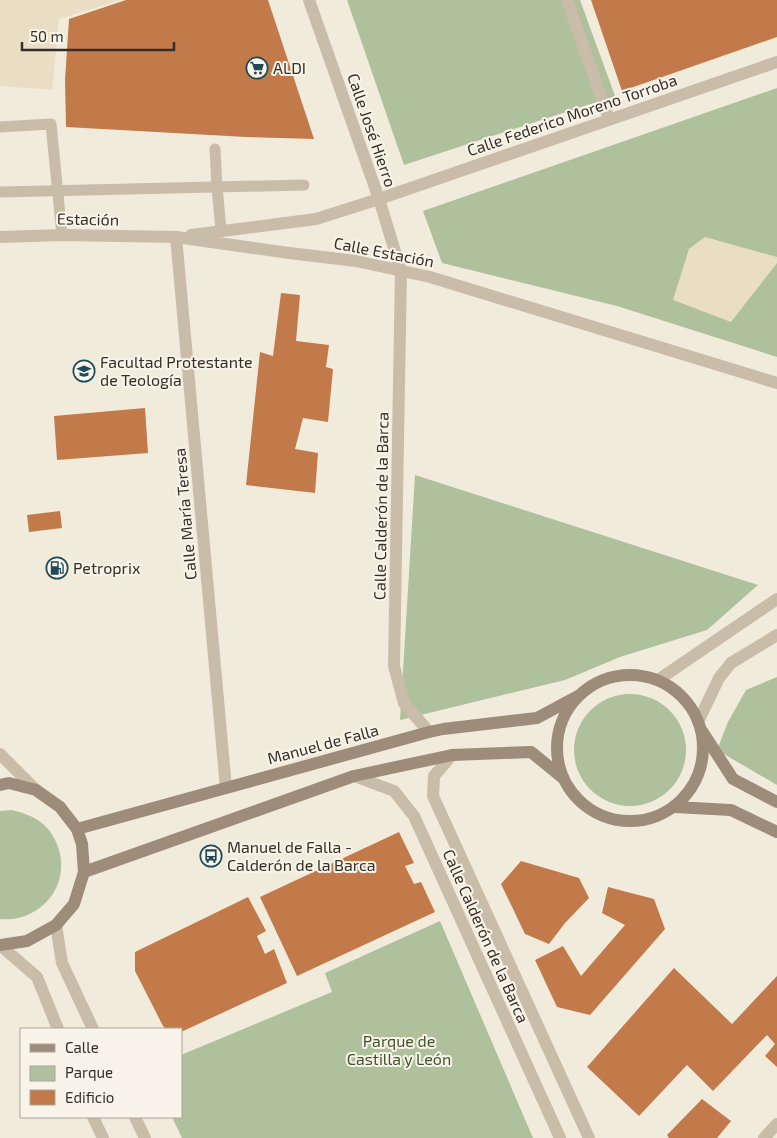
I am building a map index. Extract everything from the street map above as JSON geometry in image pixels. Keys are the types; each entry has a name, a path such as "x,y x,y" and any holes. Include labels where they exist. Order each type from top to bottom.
{"main road":[{"path":"700,727 700,769 692,788 674,807 658,817 632,822 615,820 591,811 577,799 563,778 558,763 557,737 563,717 578,696 597,682 622,675 658,680 670,686 688,704 700,727 733,779 777,802"},
{"name":"Manuel de Falla","path":"76,829 429,732 537,718 578,696"},
{"path":"84,872 354,776 452,755 531,752 563,778"},
{"path":"0,785 8,783 36,790 60,807 76,829 82,844 84,872 74,904 56,925 27,941 0,945"},
{"path":"674,807 731,810 777,832"}],"street":[{"name":"Calle José Hierro","path":"309,0 402,271"},
{"path":"567,0 609,119"},
{"name":"Calle Federico Moreno Torroba","path":"378,199 777,62"},
{"name":"Calle Estación","path":"176,237 316,219 378,199"},
{"name":"Estación","path":"0,236 176,237"},
{"name":"Calle Estación","path":"176,237 289,253 356,260 430,277 777,383"},
{"name":"Calle María Teresa","path":"176,237 226,788"},
{"name":"Calle Calderón de la Barca","path":"402,271 394,666 404,703 429,732"},
{"path":"658,680 777,599"},
{"path":"700,727 719,678 731,663 777,635"},
{"path":"0,754 36,790"},
{"name":"Calle Calderón de la Barca","path":"452,755 434,776 433,796 589,1138"},
{"name":"Calle Calderón de la Barca","path":"354,776 394,791 414,816 560,1138"},
{"path":"56,925 62,963 94,1028"},
{"path":"0,945 38,977 58,1028"},
{"path":"94,1118 103,1138"},
{"path":"134,1118 144,1138"},
{"path":"764,1138 777,1124"}],"lane":[{"path":"0,127 51,124 62,235"},
{"path":"216,149 221,230"},
{"path":"0,192 304,185"}],"green space":[{"path":"347,0 580,0 615,96 404,165"},
{"path":"777,88 777,357 617,306 442,263 423,211"},
{"path":"415,475 758,585 707,630 620,657 565,680 400,720"},
{"path":"777,677 777,785 717,750 728,722 746,690"},
{"path":"630,694 651,698 670,710 682,729 686,750 682,771 670,790 651,802 630,806 609,802 590,790 578,771 574,750 578,729 590,710 609,698"},
{"path":"12,810 36,819 51,833 59,850 60,877 55,890 38,909 14,919 0,919 0,811"},
{"name":"Parque de Castilla y León","path":"440,921 533,1138 182,1138 172,1118 182,1118 182,1055 332,992 325,973"}],"shaded area":[{"path":"0,0 121,0 59,19 52,90 0,86"},
{"path":"705,237 777,257 777,263 731,322 673,300 689,249"}],"building":[{"path":"126,0 268,0 314,139 66,127 65,80 69,19"},
{"path":"591,0 777,0 777,37 622,91"},
{"path":"281,293 300,295 296,341 329,345 326,367 333,369 328,422 303,418 295,449 318,453 315,493 246,485 260,352 273,356"},
{"name":"Facultad Protestante de Teología","path":"145,408 148,453 57,460 54,416"},
{"path":"60,511 62,528 29,532 27,515"},
{"path":"399,832 414,863 405,866 414,884 421,882 435,912 297,976 260,897"},
{"path":"521,861 579,878 589,898 565,923 549,944 525,934 501,884"},
{"path":"608,887 654,899 665,929 590,1015 557,1007 535,960 563,946 581,976 625,925 602,913"},
{"path":"248,897 266,931 257,936 265,954 274,949 287,983 182,1032 182,1028 165,1028 163,1026 135,971 135,952"},
{"path":"674,968 732,1024 777,976 777,1067 765,1056 775,1044 767,1035 713,1091 687,1065 639,1116 587,1067"},
{"path":"702,1099 731,1121 717,1138 669,1138 667,1135"}],"place":[{"name":"ALDI","path":"257,68"},
{"name":"Facultad Protestante de Teología","path":"84,371"},
{"name":"Petroprix","path":"57,568"},
{"name":"Manuel de Falla - Calderón de la Barca","path":"211,856"}]}
